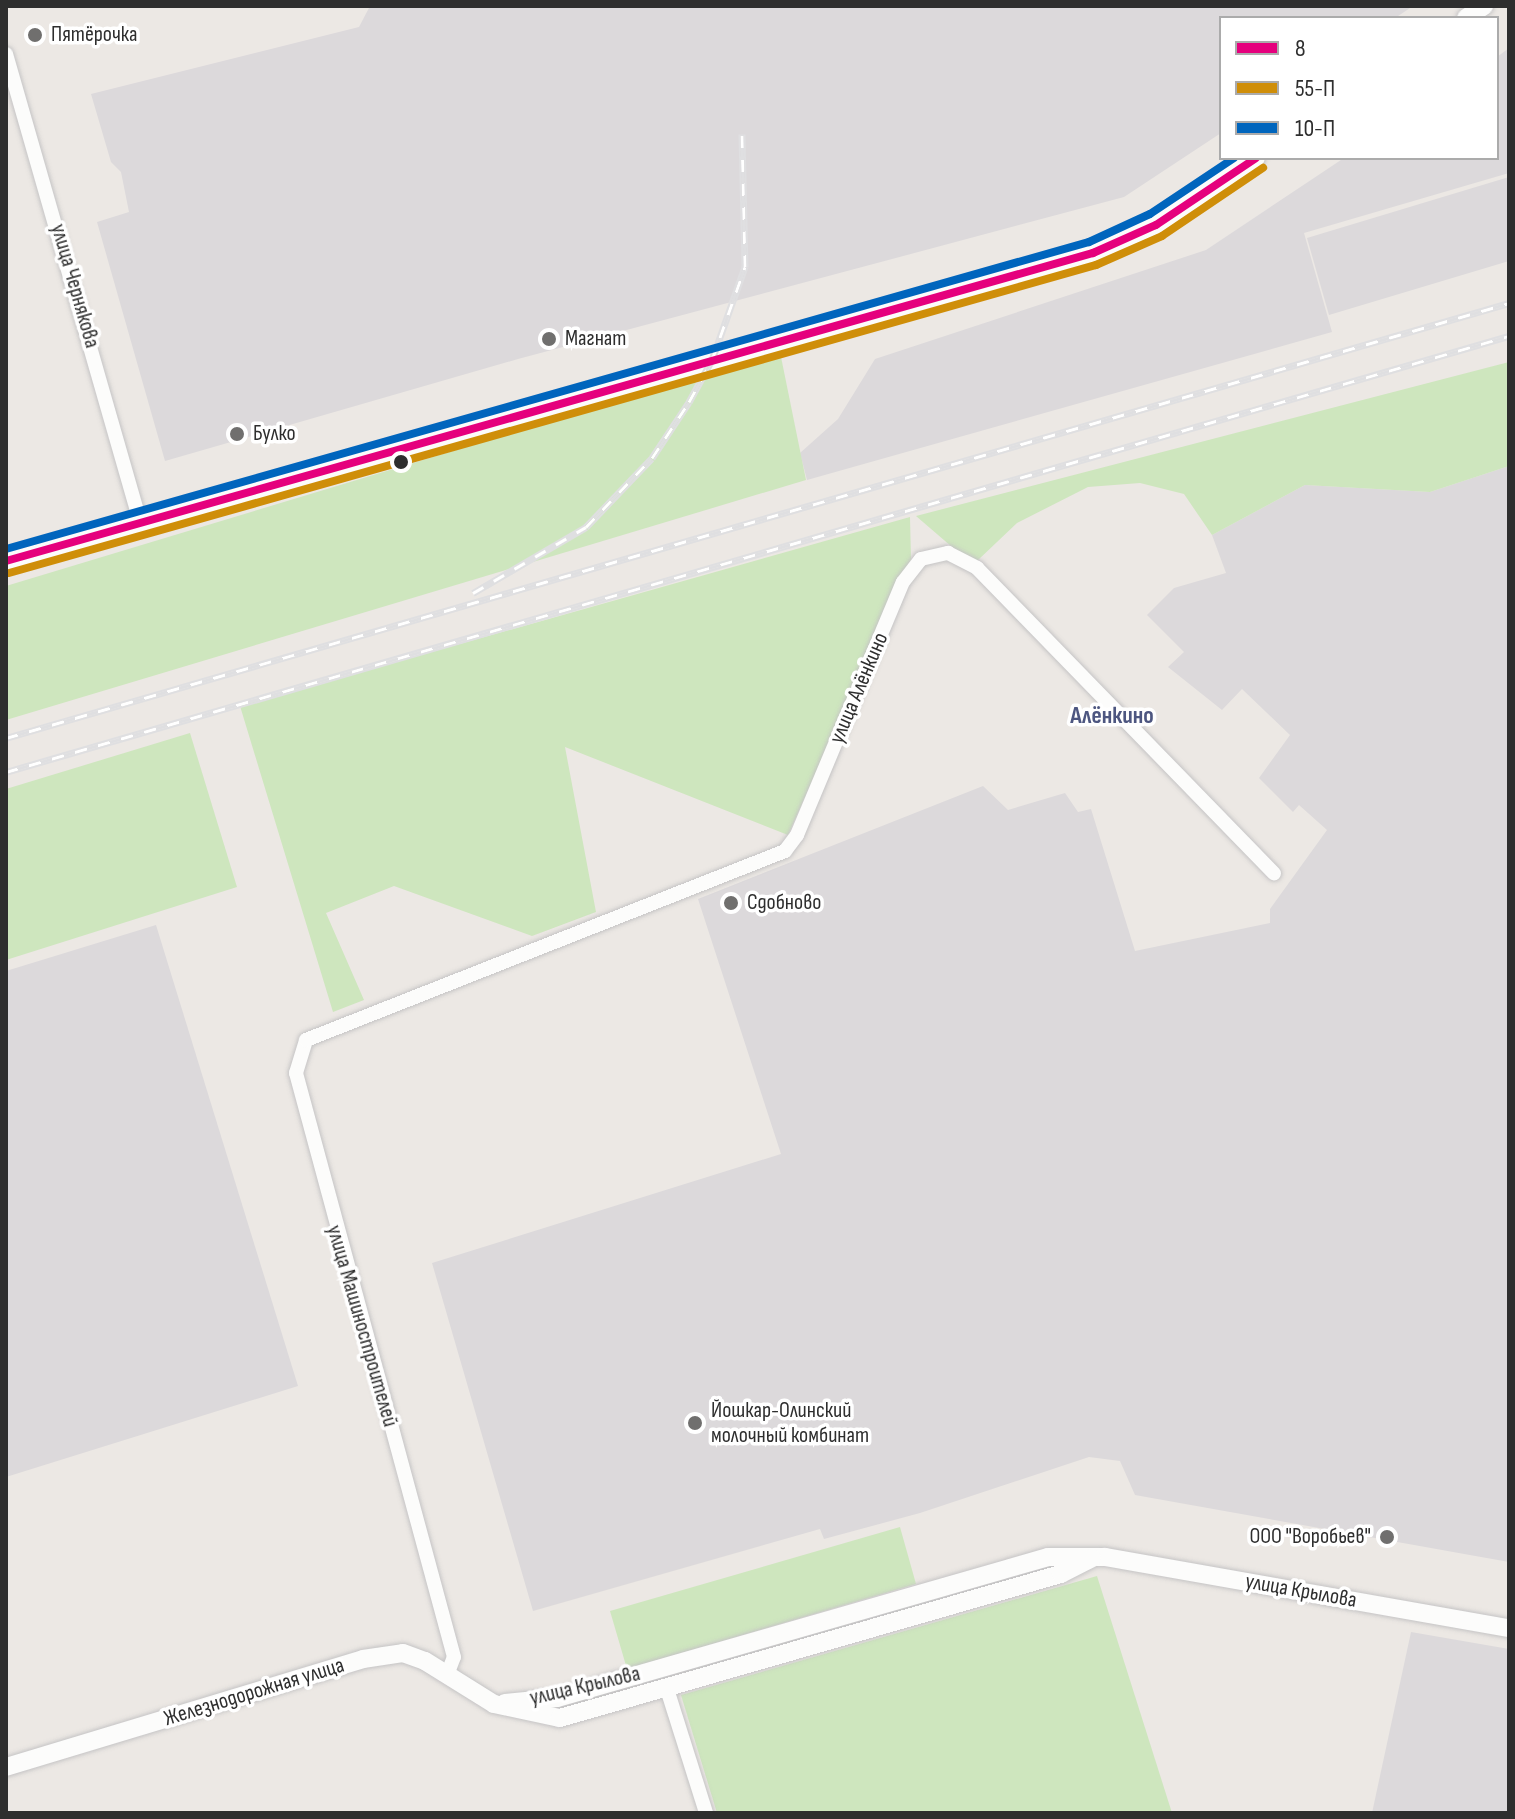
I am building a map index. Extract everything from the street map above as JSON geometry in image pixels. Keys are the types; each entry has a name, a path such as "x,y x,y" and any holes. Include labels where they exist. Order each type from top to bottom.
{"street":[{"name":"улица Чернякова","path":"6,54 140,520"},
{"path":"6,561 140,520 1093,253 1156,225 1253,160"},
{"name":"улица Алёнкино","path":"366,1013 785,851 797,835 903,582 921,559 948,553 977,568 1274,873"},
{"name":"улица Машиностроителей","path":"366,1013 306,1040 296,1073 454,1657 447,1675"},
{"name":"улица Крылова","path":"494,1704 557,1698 1048,1557 1092,1558 1509,1628"},
{"name":"улица Крылова","path":"494,1704 560,1718 1061,1574 1092,1558"},
{"path":"788,1630 795,1652"},
{"name":"Железнодорожная улица","path":"6,1767 363,1659 403,1653 494,1704"},
{"path":"667,1689 706,1813"}],"shaded area":[{"path":"370,6 1413,6 1398,16 1219,16 1219,134 1124,197 518,359 165,461 97,222 129,212 121,172 111,162 91,94 359,27"},
{"path":"1509,48 1509,173 1304,233 1332,332 807,480 800,453 838,419 875,359 1206,250 1341,160 1499,160 1499,56"},
{"path":"1509,177 1509,261 1329,315 1307,238"},
{"path":"1509,466 1509,1562 1135,1495 1120,1461 1089,1457 920,1513 824,1539 820,1529 533,1611 432,1263 781,1154 698,899 983,786 1008,810 1065,793 1078,812 1091,809 1135,951 1270,923 1270,909 1327,830 1299,805 1293,812 1259,778 1290,735 1242,689 1222,710 1168,667 1184,652 1147,615 1174,588 1226,573 1212,535 1305,485 1430,492"},
{"path":"156,925 298,1386 6,1477 6,971"},
{"path":"1411,1632 1509,1649 1509,1813 1372,1813"}],"green space":[{"path":"780,352 806,480 6,720 6,586"},
{"path":"1509,362 1509,466 1430,492 1305,485 1212,535 1184,494 1140,483 1088,487 1017,523 977,561 959,553 916,516"},
{"path":"910,517 911,559 788,835 565,747 596,912 532,936 394,886 326,913 364,1000 333,1012 240,706"},
{"path":"190,733 237,887 6,960 6,789"},
{"path":"900,1527 916,1584 627,1669 610,1611"},
{"path":"1097,1576 1172,1813 717,1813 681,1695"}],"railway":[{"path":"473,593 586,527 652,458 689,402 712,360 745,267 742,134"},
{"path":"6,738 1509,303"},
{"path":"6,772 1509,336"}],"transit line":[{"name":"10-П","path":"6,549 1089,242 1150,214 1231,160"},
{"name":"8","path":"6,561 1093,253 1156,225 1253,160"},
{"name":"55-П","path":"9,573 1096,265 1162,236 1263,168"}],"place":[{"name":"Пятёрочка","path":"35,35"},
{"name":"Магнат","path":"549,339"},
{"name":"Булко","path":"237,434"},
{"name":"Сдобново","path":"731,903"},
{"name":"Йошкар-Олинский молочный комбинат","path":"695,1423"},
{"name":"ООО \"Воробьев\"","path":"1387,1537"}],"district":[{"name":"Алёнкино","path":"1112,716"}]}
